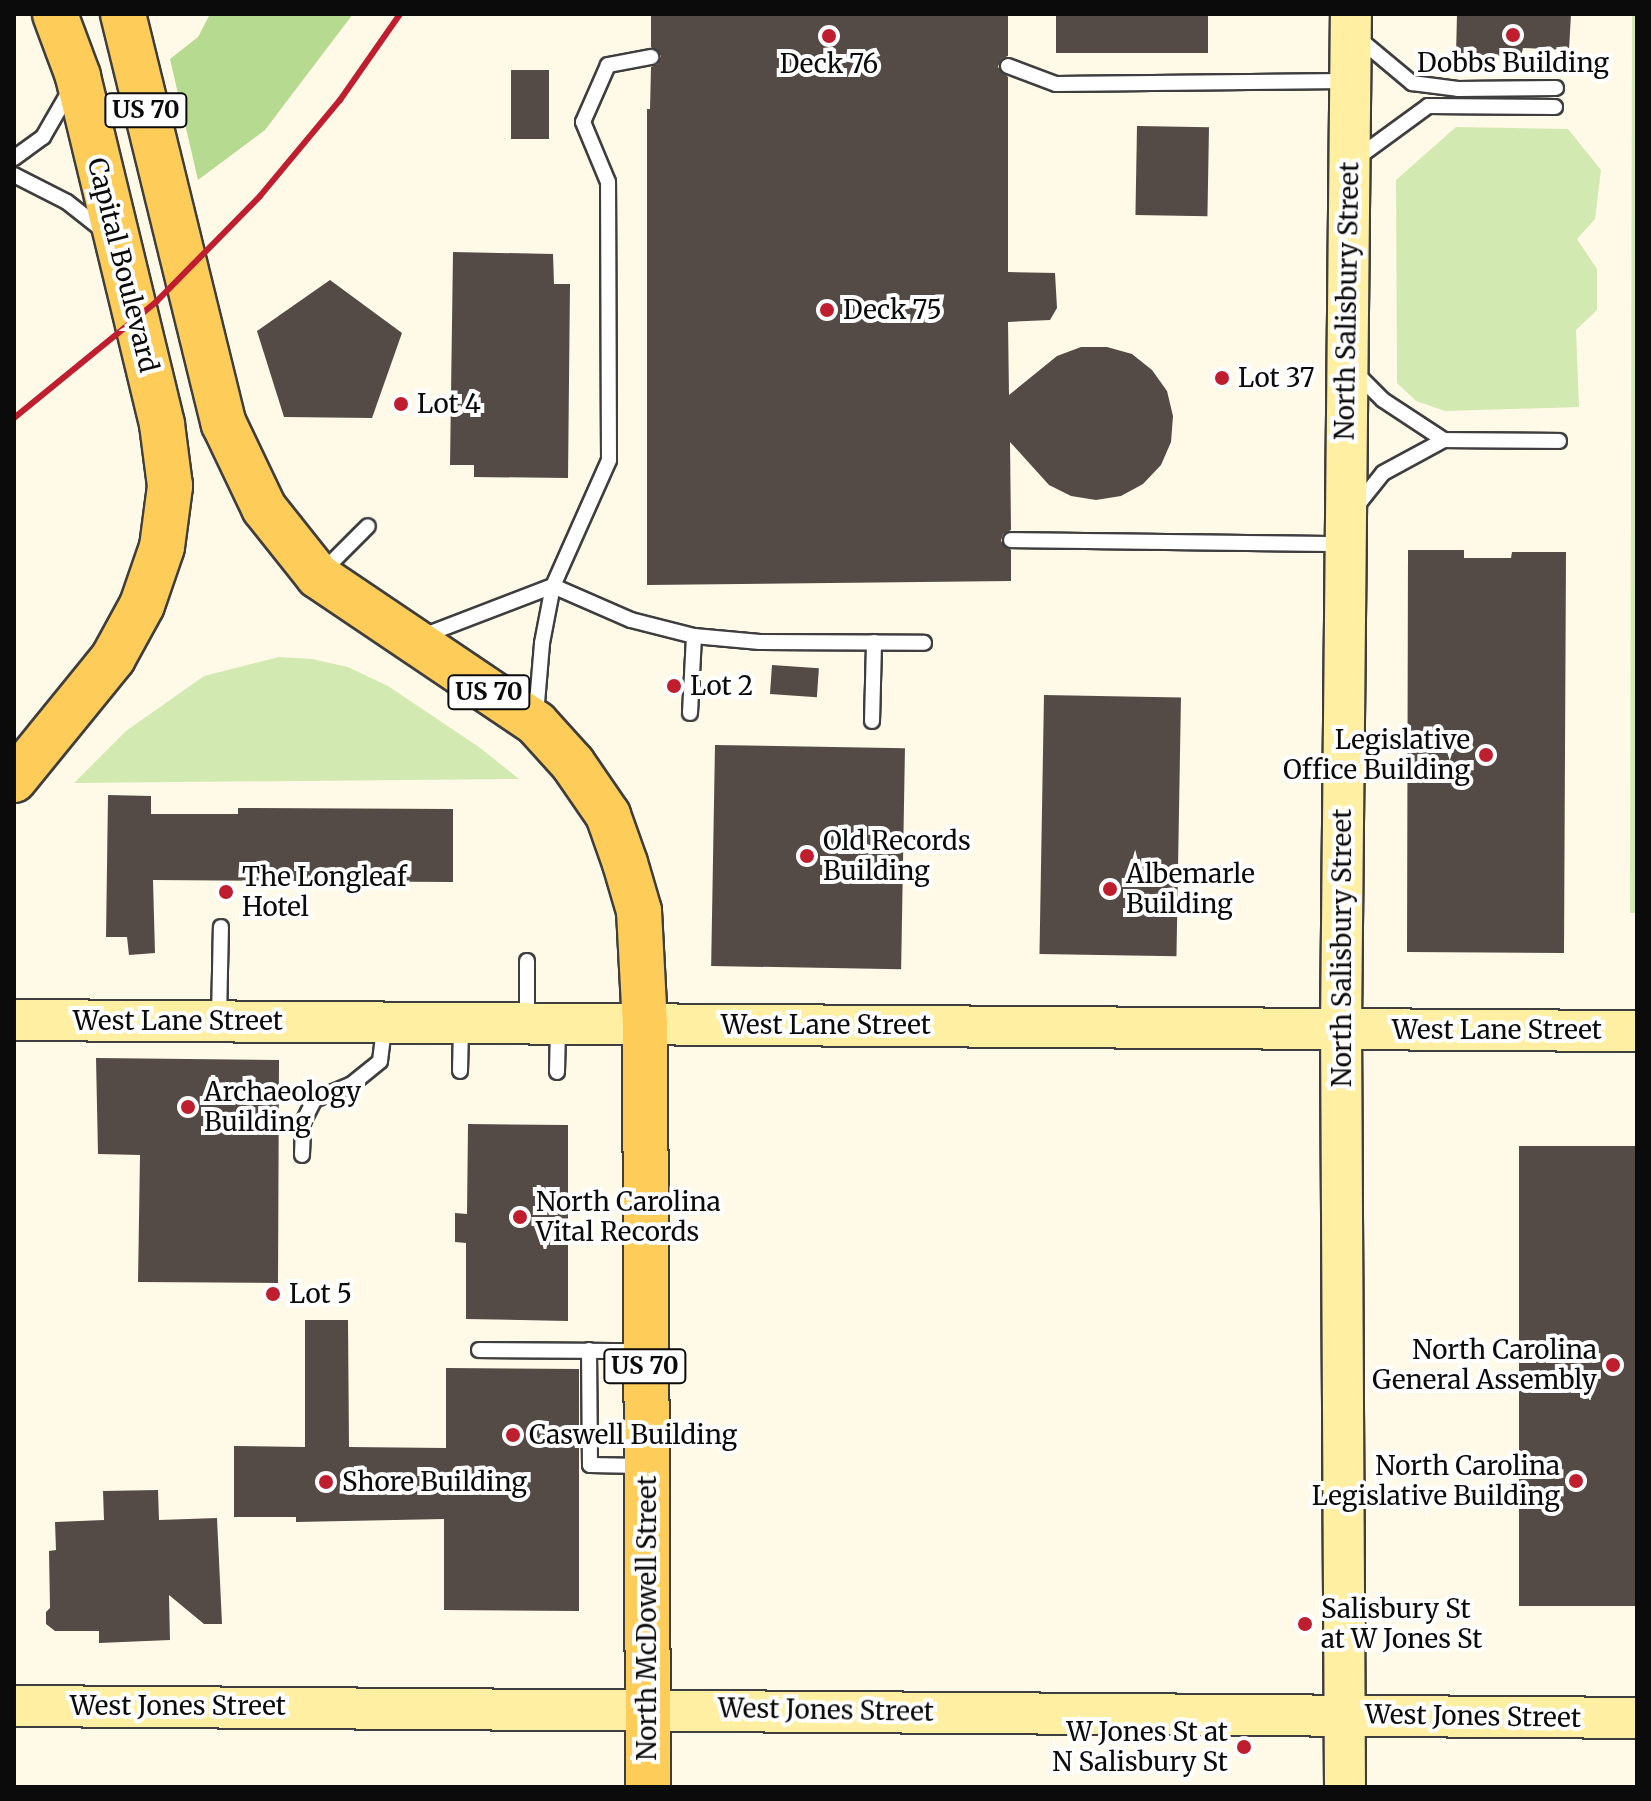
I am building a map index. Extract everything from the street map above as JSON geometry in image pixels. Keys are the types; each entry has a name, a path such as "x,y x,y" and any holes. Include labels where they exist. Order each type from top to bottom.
{"main road":[{"name":"Capital Boulevard","path":"14,780 113,658 142,605 162,547 170,486 162,424 115,240 78,76 55,14"},
{"name":"North McDowell Street","path":"123,14 224,424 264,508 318,576 536,723 573,764 608,815 639,911 645,1024 648,1787"}],"street":[{"name":"North Salisbury Street","path":"1345,1787 1341,1029 1351,23"},
{"name":"West Lane Street","path":"14,1020 1637,1031"},
{"name":"West Jones Street","path":"14,1706 649,1708 1637,1718"}],"lane":[{"path":"1351,23 1412,83 1458,89 1556,88"},
{"path":"536,723 542,643 553,586 609,460 608,182 583,122 608,65 651,57"},
{"path":"1008,66 1056,84 1350,81"},
{"path":"14,158 43,137 78,76"},
{"path":"1349,164 1428,106 1555,107"},
{"path":"14,175 67,202 115,240"},
{"path":"1347,363 1383,400 1444,440"},
{"path":"1011,540 1345,532 1383,473 1444,440 1559,441"},
{"path":"318,576 368,526"},
{"path":"412,640 553,586 631,620 694,636 760,642 924,643"},
{"path":"690,713 694,636"},
{"path":"872,721 874,642"},
{"path":"218,1021 221,927"},
{"path":"527,961 557,1072"},
{"path":"302,1155 303,1122 314,1100 352,1084 380,1061 384,1022"},
{"path":"460,1071 461,1023"},
{"path":"479,1350 645,1351"},
{"path":"589,1350 590,1465 646,1466"}],"green space":[{"path":"210,14 353,14 265,130 198,180 170,59 198,37"},
{"path":"1632,14 1637,14 1637,913 1630,913"},
{"path":"1456,127 1568,129 1601,170 1595,219 1577,239 1597,269 1597,310 1576,330 1579,407 1445,411 1416,401 1397,383 1396,180"},
{"path":"279,657 312,659 348,667 388,686 479,747 519,779 74,783 126,731 204,676"}],"building":[{"name":"Deck 75","path":"651,14 1008,14 1008,56 1001,59 998,67 1008,77 1008,272 1055,273 1057,308 1050,320 1008,322 1009,395 1057,356 1081,347 1107,347 1132,354 1152,370 1167,391 1173,416 1171,442 1161,465 1143,484 1121,496 1096,500 1071,496 1049,485 1010,442 1011,530 1003,534 1001,541 1011,550 1011,581 647,585 647,109 650,109 651,67 658,64 661,56 651,47"},
{"path":"1056,14 1208,14 1208,53 1056,53"},
{"name":"Dobbs Building","path":"1457,14 1571,14 1569,50 1523,48 1521,56 1456,55"},
{"path":"511,70 549,70 549,139 511,139"},
{"path":"1137,126 1209,127 1207,216 1135,215"},
{"path":"453,252 553,254 554,284 570,284 568,478 474,477 474,465 450,465"},
{"path":"330,280 402,333 372,418 284,417 257,331"},
{"name":"Legislative Office Building","path":"1408,550 1464,550 1464,558 1511,558 1512,552 1566,552 1564,953 1407,952"},
{"path":"772,665 819,668 817,697 770,694"},
{"name":"Albemarle Building","path":"1044,695 1181,697 1176,956 1039,954"},
{"name":"Old Records Building","path":"715,745 905,748 901,969 711,966"},
{"path":"108,795 151,796 151,814 238,814 238,808 453,809 453,882 153,880 155,953 129,955 127,937 106,937"},
{"path":"96,1058 279,1060 278,1283 138,1282 140,1155 98,1154"},
{"path":"468,1124 568,1125 568,1321 466,1319 466,1243 455,1242 455,1213 467,1214"},
{"name":"North Carolina Legislative Building","path":"1519,1146 1637,1146 1637,1606 1519,1606"},
{"name":"Caswell Building","path":"305,1320 348,1320 349,1447 446,1448 446,1368 579,1369 579,1611 444,1610 444,1519 296,1522 296,1517 234,1517 234,1446 305,1447"},
{"path":"158,1490 159,1520 217,1518 222,1624 204,1624 169,1595 170,1640 99,1643 99,1631 55,1631 46,1624 46,1612 50,1608 49,1551 56,1550 55,1522 104,1520 103,1491"}],"railway":[{"path":"14,418 156,302 260,196 340,100 400,14"}],"place":[{"name":"Dobbs Building","path":"1513,35"},
{"name":"Deck 76","path":"829,36"},
{"name":"Deck 75","path":"827,310"},
{"name":"Lot 37","path":"1222,378"},
{"name":"Lot 4","path":"401,404"},
{"name":"Lot 2","path":"674,686"},
{"name":"Legislative Office Building","path":"1486,755"},
{"name":"Old Records Building","path":"807,856"},
{"name":"Albemarle Building","path":"1110,889"},
{"name":"The Longleaf Hotel","path":"226,892"},
{"name":"Archaeology Building","path":"188,1107"},
{"name":"North Carolina Vital Records","path":"520,1217"},
{"name":"Lot 5","path":"273,1294"},
{"name":"North Carolina General Assembly","path":"1613,1365"},
{"name":"Caswell Building","path":"513,1435"},
{"name":"North Carolina Legislative Building","path":"1576,1481"},
{"name":"Shore Building","path":"326,1482"},
{"name":"Salisbury St at W Jones St","path":"1305,1624"},
{"name":"W Jones St at N Salisbury St","path":"1244,1747"}]}
